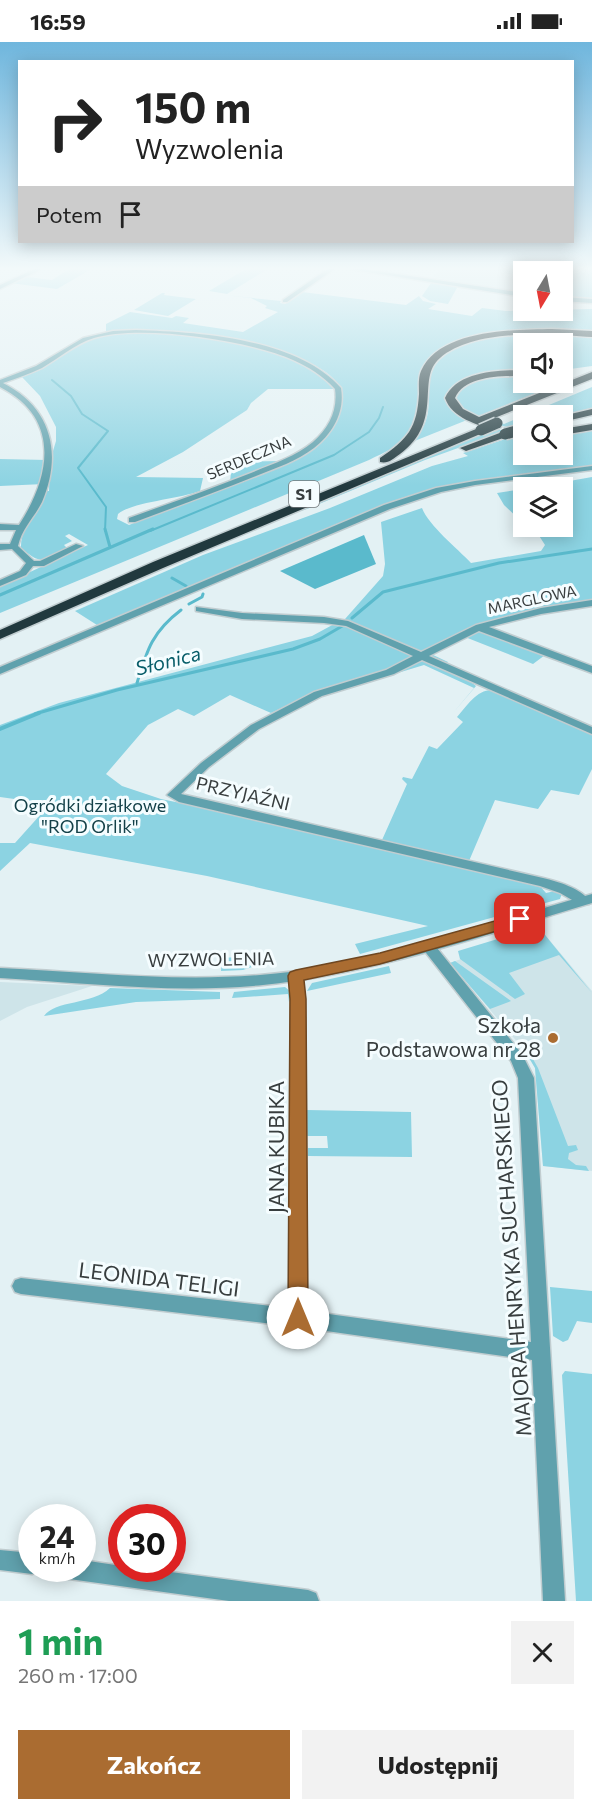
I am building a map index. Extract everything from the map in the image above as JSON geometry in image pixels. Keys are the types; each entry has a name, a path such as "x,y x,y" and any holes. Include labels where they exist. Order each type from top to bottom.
{"highway":[{"path":"384,460 402,448 418,431 425,373 432,360 442,352 469,341"},
{"path":"576,371 592,369"},
{"path":"513,373 476,378 455,389 450,397 451,404 472,420 513,429"},
{"name":"S1","path":"0,635 592,375"},
{"name":"S1","path":"0,623 468,425 497,423 592,383"},
{"path":"573,416 592,411"},
{"path":"573,430 592,427"},
{"path":"212,542 309,512 432,461 513,432"}],"street":[{"name":"SERDECZNA","path":"0,383 30,372 84,341"},
{"name":"SERDECZNA","path":"132,520 294,457 322,438 334,420 338,410 338,388 318,371 281,353 219,341"},
{"name":"SERDECZNA","path":"0,383 12,388 25,398 36,411 48,440 44,484 14,546"},
{"path":"0,671 387,507 439,490 592,468"},
{"path":"0,526 23,528"},
{"path":"0,547 14,546 31,563 41,564 79,546"},
{"path":"0,583 23,573 31,563"},
{"name":"MARGLOWA","path":"421,656 479,627 592,603"},
{"path":"199,609 242,616 340,622 592,731"},
{"path":"479,627 592,670"},
{"name":"PRZYJAŹNI","path":"421,656 390,672 318,694 270,717 230,745 173,795 543,882 588,900"},
{"name":"WYZWOLENIA","path":"0,973 204,981 296,976 340,968 588,900"},
{"name":"MAJORA HENRYKA SUCHARSKIEGO","path":"428,945 517,1058 524,1072 554,1601"},
{"name":"JANA KUBIKA","path":"296,976 298,999 298,1318"},
{"name":"LEONIDA TELIGI","path":"21,1286 298,1318 541,1352"},
{"path":"0,1560 18,1562"},
{"path":"96,1573 308,1601"}],"shaded area":[{"path":"364,535 376,564 315,589 280,571"},
{"name":"Szkoła Podstawowa nr 28","path":"541,930 592,991 592,1171 543,1166 535,1068 525,1051 450,963"},
{"path":"0,982 92,986 27,1007 0,1021"}],"green space":[{"path":"85,341 220,341 262,349 302,364 336,389 268,389 251,403 247,410 183,452 136,477 203,478 200,491 134,506 118,514 117,519 129,525 289,462 322,441 339,418 342,392 327,373 303,360 270,349 226,341 464,341 432,356 422,371 416,423 406,438 391,449 0,613 0,586 88,545 69,534 65,536 72,541 64,545 67,548 66,551 42,560 33,557 21,548 26,526 45,491 49,491 50,461 56,441 56,427 40,396 22,377"},
{"path":"477,341 513,341 513,372 478,376 457,384 450,391 446,400 453,411 467,420 412,442 427,419 429,378 433,365 456,347"},
{"path":"573,341 592,341 592,366 573,369"},
{"path":"513,375 513,393 536,393 479,416 504,424 513,420 513,427 477,418 455,401 460,390 489,377"},
{"path":"592,387 592,408 573,413 573,405 549,405"},
{"path":"492,428 505,431 425,460 307,509 283,516"},
{"path":"592,429 592,466 448,487 419,494 97,625 75,611 203,555 330,508 432,466 468,456 463,453 513,437 513,465 573,465 573,432"},
{"path":"0,459 47,460 44,484 0,486"},
{"path":"280,461 230,482 232,462"},
{"path":"592,477 592,601 545,607 480,625 422,653 349,623 345,619 383,576 385,564 381,522 422,508 437,529 471,563 541,551 545,545 540,537 573,537 573,480"},
{"path":"513,491 513,514 504,505 497,493"},
{"name":"Ogródki działkowe \"ROD Orlik\"","path":"336,623 414,656 383,671 311,694 271,713 230,695 194,716 178,709 148,725 106,774 122,786 161,799 314,831 539,885 546,893 555,891 562,893 560,899 360,954 355,944 428,926 207,876 30,843 0,871 0,843 15,843 50,804 0,797 0,725 59,703 312,636"},
{"path":"478,630 545,655 533,664 465,637 431,654 448,662 445,665 428,657 429,654"},
{"path":"426,660 466,678 476,686 453,713 474,688 424,665 345,689"},
{"path":"493,690 592,734 592,769 579,795 551,790 538,809 495,800 469,860 382,840 407,784 402,779 403,777 412,779 429,746 437,749 463,722 457,717 473,699 482,692"},
{"path":"469,860 523,873 469,861"},
{"path":"527,930 533,933 541,930 592,993 559,955 509,973 525,994 515,999 460,959 458,951"},
{"path":"254,956 252,967 243,970 221,971 222,958"},
{"path":"455,961 511,1001 490,1009 450,963"},
{"path":"389,966 391,973 307,991 312,983"},
{"path":"285,987 291,992 292,998 289,1002 288,994 232,998 234,992"},
{"path":"110,988 220,992 220,999 136,1002 44,1016 56,1007 94,997"},
{"path":"525,1051 529,1052 538,1068 568,1146 576,1145 578,1150 569,1153 568,1159 576,1165 586,1166 589,1171 543,1166 535,1068"},
{"path":"307,1110 411,1112 412,1157 308,1156 308,1148 328,1148 327,1136 307,1136"},
{"path":"550,1287 592,1291 592,1323 577,1321 568,1340 563,1342 553,1336"},
{"path":"565,1371 592,1374 592,1601 576,1601 562,1375"}],"waterway":[{"path":"52,380 71,396 82,414 108,431 78,468 106,507 105,529"},
{"path":"150,531 334,455 369,432 379,418 383,407"},
{"path":"105,529 110,547"},
{"path":"0,595 153,529"},
{"name":"Słonica","path":"352,618 383,592 499,563 592,549"},
{"path":"172,578 186,586"},
{"path":"189,604 202,597 203,594"},
{"path":"137,683 152,642 163,626 181,610"},
{"name":"Słonica","path":"35,714 117,690 293,649 320,639 344,625"},
{"name":"Słonica","path":"0,729 39,713"}],"place":[{"name":"Szkoła Podstawowa nr 28","path":"553,1038"}],"route":[{"path":"298,1318 298,999 296,976 380,959 520,919"}]}
